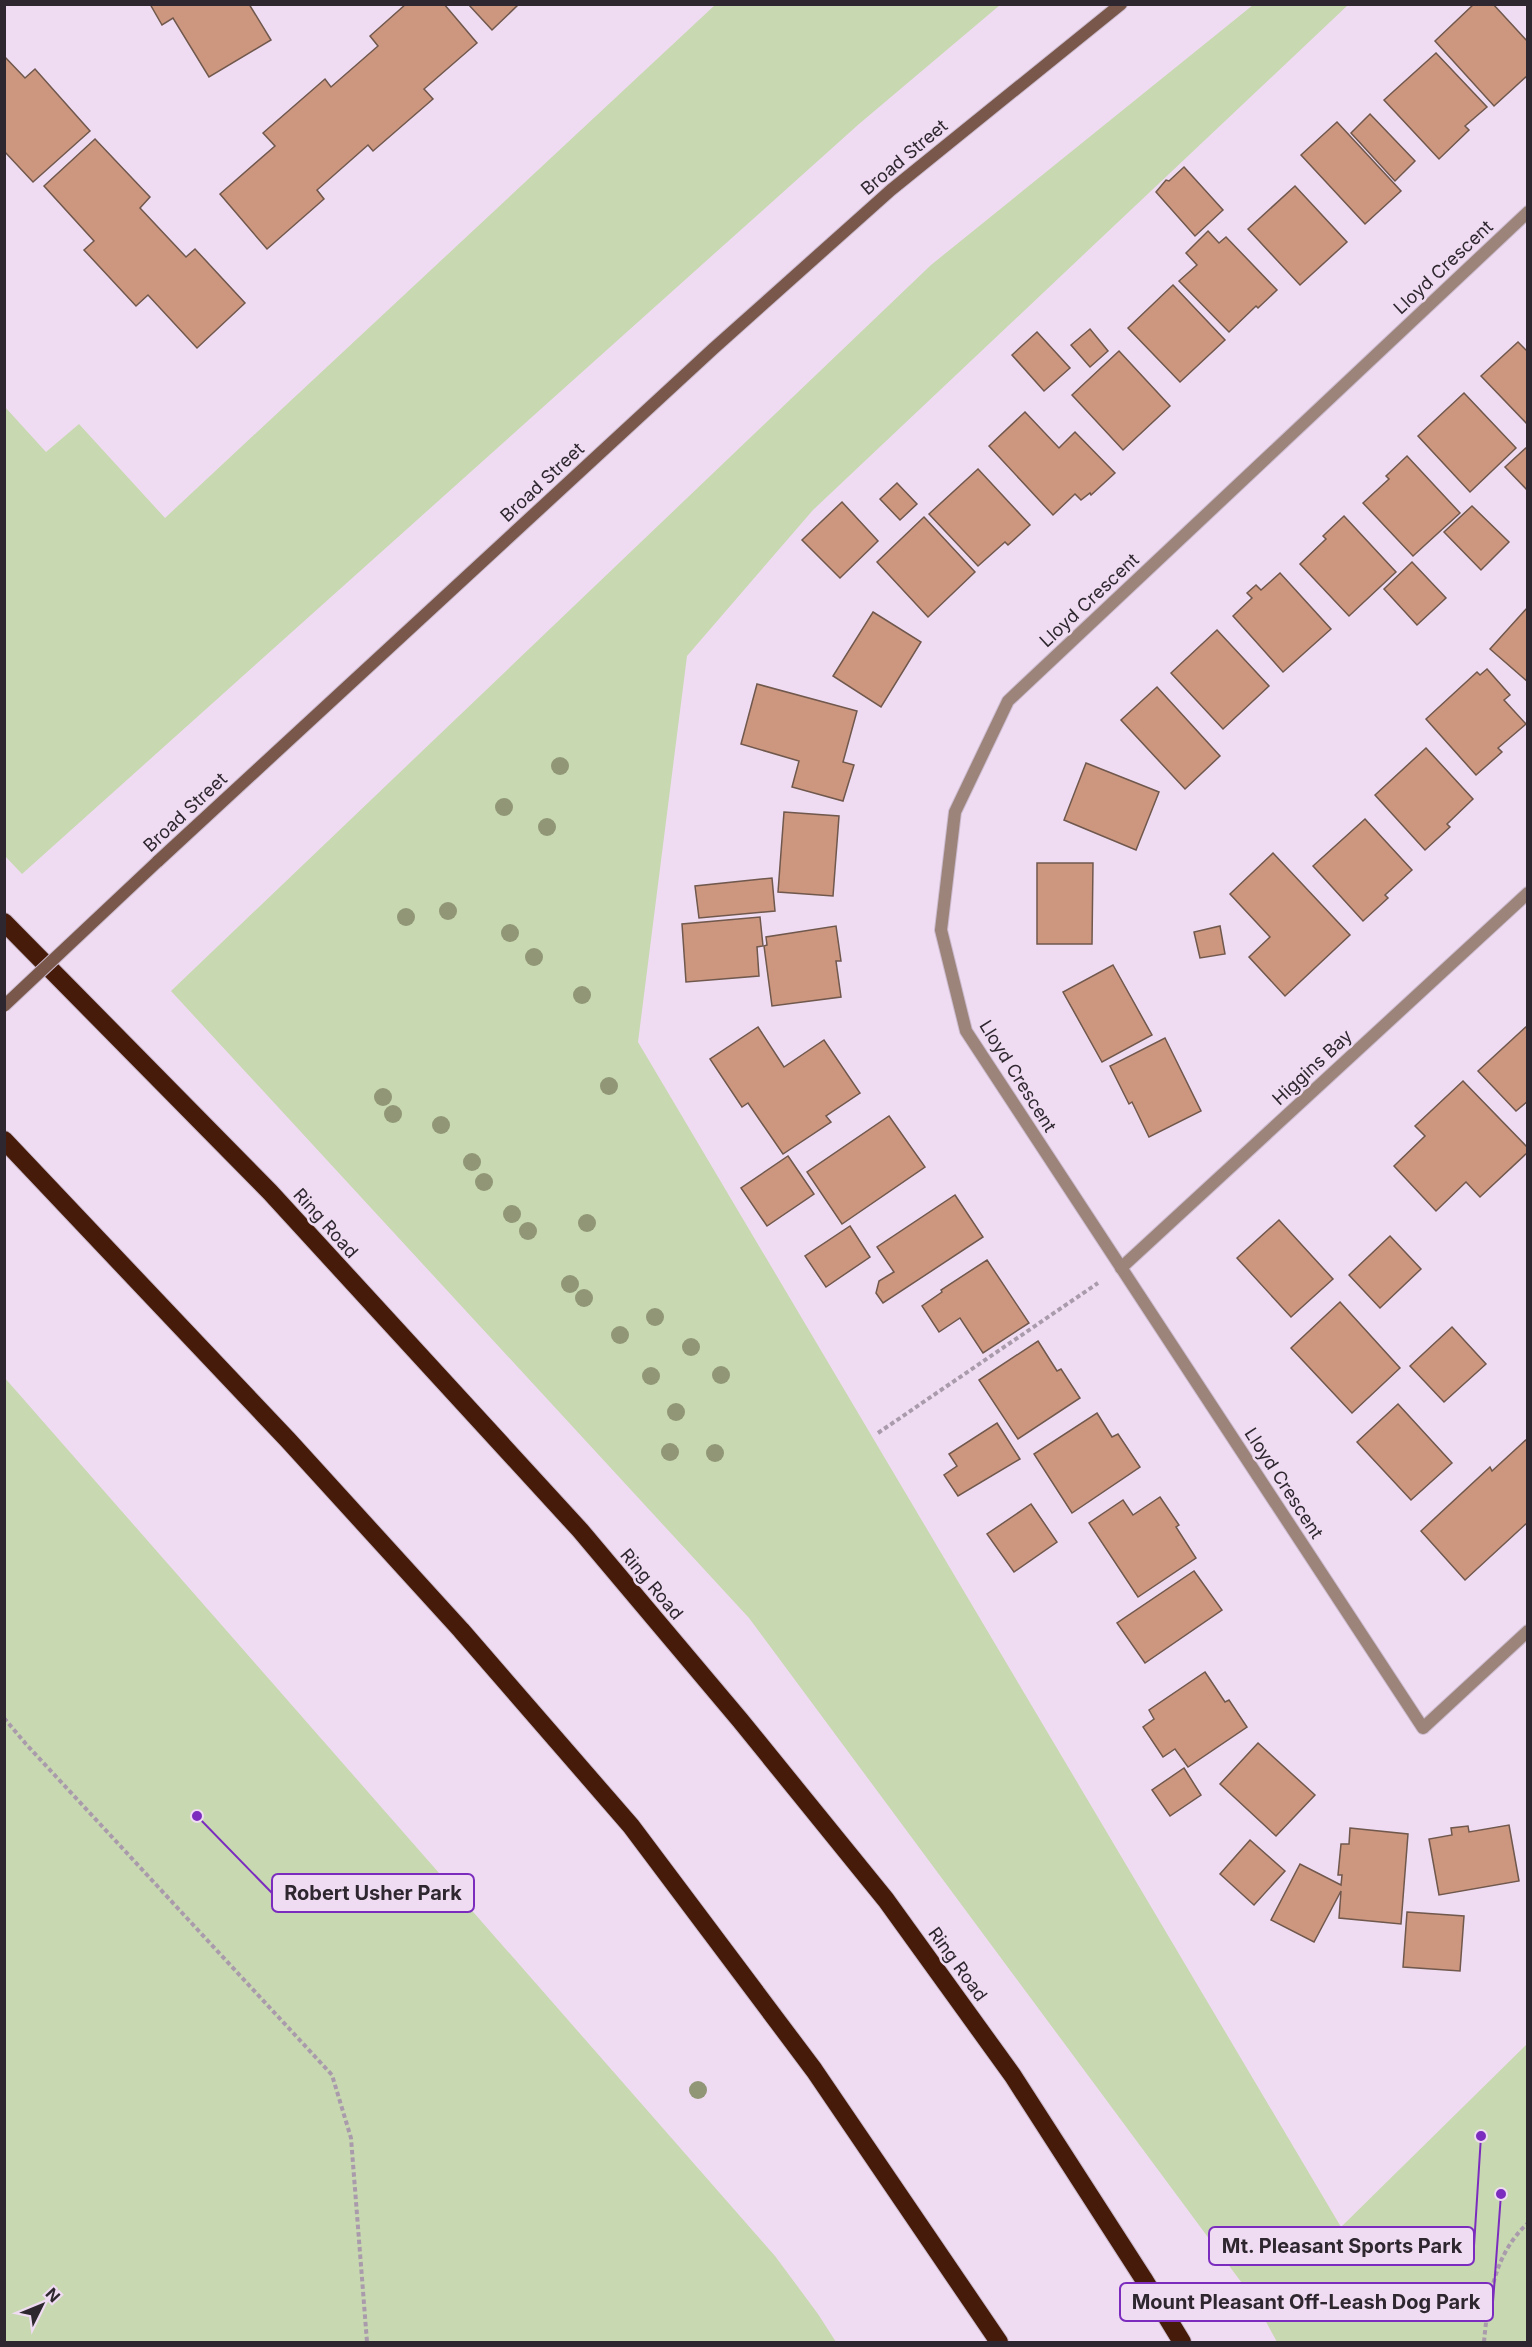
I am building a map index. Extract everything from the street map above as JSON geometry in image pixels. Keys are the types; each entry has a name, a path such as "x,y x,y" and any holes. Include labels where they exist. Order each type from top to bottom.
{"highway":[{"name":"Ring Road","path":"4,922 270,1192 580,1530 740,1720 886,1900 1006,2066 1143,2278 1182,2343"},
{"path":"4,1140 296,1448 461,1630 631,1826 814,2070 999,2343"}],"street":[{"name":"Broad Street","path":"4,1006 704,357 882,198 1121,4"},
{"name":"Lloyd Crescent","path":"1527,212 1008,701 956,812 941,930 966,1031 1423,1728 1527,1631"},
{"name":"Higgins Bay","path":"1121,1268 1527,893"}],"path":[{"path":"878,1433 1121,1268"},
{"path":"4,1718 332,2074 351,2138 367,2343"},
{"path":"1484,2343 1492,2283 1502,2255 1527,2223"}],"green space":[{"path":"715,5 1000,5 859,124 22,874 4,855 5,407 46,452 79,424 165,518"},
{"path":"1253,5 1348,5 813,510 687,656 638,1042 1341,2227 1527,2044 1527,2342 1277,2342 1253,2298 749,1618 171,991 931,265"},
{"path":"4,1377 775,2256 836,2342 5,2342"}],"building":[{"path":"150,4 249,4 271,40 209,77 173,18 162,25"},
{"path":"406,4 444,4 477,43 424,89 433,99 373,151 368,145 317,190 324,199 267,249 220,194 275,146 263,133 325,79 331,87 378,46 370,36"},
{"path":"468,4 519,4 492,30"},
{"path":"1474,4 1493,4 1528,42 1528,75 1494,106 1435,41"},
{"path":"1436,53 1487,107 1465,126 1469,130 1439,159 1384,100"},
{"path":"4,56 25,78 35,69 90,131 33,182 4,151"},
{"path":"1370,114 1415,161 1395,181 1351,133"},
{"path":"1337,122 1401,191 1365,224 1301,155"},
{"path":"95,139 150,197 140,208 186,257 195,249 245,303 197,348 148,295 136,306 84,250 94,241 44,186"},
{"path":"1184,167 1223,210 1195,236 1156,192 1166,180 1169,181"},
{"path":"1295,186 1347,242 1300,285 1248,229"},
{"path":"1208,231 1219,243 1226,237 1277,290 1229,332 1179,281 1197,265 1186,253"},
{"path":"1173,285 1225,340 1180,382 1128,328"},
{"path":"1090,329 1108,351 1090,367 1071,345"},
{"path":"1037,332 1070,368 1044,391 1012,355"},
{"path":"1518,342 1528,352 1528,425 1481,376"},
{"path":"1119,351 1170,406 1123,450 1072,395"},
{"path":"1464,393 1516,448 1470,492 1418,436"},
{"path":"1025,412 1059,448 1075,432 1115,473 1091,495 1090,493 1081,500 1075,494 1053,515 989,446"},
{"path":"1528,446 1528,491 1505,467"},
{"path":"1407,456 1460,513 1413,556 1363,503 1389,479 1386,476"},
{"path":"978,469 1030,525 1008,545 1005,542 978,566 929,514"},
{"path":"897,483 917,504 900,520 880,499"},
{"path":"842,502 878,541 840,578 802,540"},
{"path":"1472,506 1509,542 1481,570 1444,532"},
{"path":"1344,516 1396,572 1349,616 1300,564 1326,539 1323,536"},
{"path":"924,517 975,572 928,617 877,562"},
{"path":"1412,562 1446,598 1417,625 1384,589"},
{"path":"1280,573 1331,629 1283,672 1233,616 1252,598 1247,593 1256,585 1261,590"},
{"path":"1528,607 1528,682 1490,649"},
{"path":"873,612 921,642 881,707 833,676"},
{"path":"1217,630 1269,686 1223,729 1171,673"},
{"path":"1487,669 1510,695 1504,700 1526,724 1498,748 1502,752 1476,775 1426,719 1477,672 1480,675"},
{"path":"757,684 857,711 843,762 854,765 843,801 792,787 799,761 741,744"},
{"path":"1157,687 1220,756 1185,789 1121,720"},
{"path":"1426,748 1473,799 1447,824 1450,827 1425,850 1375,795"},
{"path":"1086,763 1159,792 1136,850 1064,820"},
{"path":"784,812 839,816 833,896 778,892"},
{"path":"1365,819 1412,870 1385,895 1388,898 1363,921 1313,866"},
{"path":"1273,853 1350,935 1285,996 1249,957 1270,937 1230,894"},
{"path":"1037,863 1093,863 1092,944 1037,944"},
{"path":"772,878 775,911 699,918 695,886"},
{"path":"760,917 763,946 757,947 759,976 686,982 682,924"},
{"path":"836,926 841,961 836,961 841,997 772,1006 764,946 767,945 766,937"},
{"path":"1220,926 1225,954 1200,958 1194,932"},
{"path":"1113,965 1152,1035 1102,1062 1063,992"},
{"path":"1528,1025 1528,1101 1516,1111 1478,1071"},
{"path":"758,1027 784,1067 824,1040 860,1093 826,1116 831,1122 783,1154 748,1103 742,1107 710,1059"},
{"path":"1165,1038 1201,1111 1149,1137 1132,1102 1129,1104 1110,1066"},
{"path":"1463,1081 1528,1148 1528,1152 1480,1197 1466,1182 1436,1211 1394,1166 1425,1136 1415,1126"},
{"path":"889,1116 925,1167 842,1224 807,1172"},
{"path":"788,1156 814,1194 767,1226 741,1188"},
{"path":"955,1195 983,1237 883,1303 876,1293 879,1281 894,1272 877,1247"},
{"path":"1279,1220 1333,1279 1291,1317 1237,1258"},
{"path":"850,1226 870,1257 826,1287 805,1256"},
{"path":"1390,1236 1421,1269 1380,1308 1349,1275"},
{"path":"987,1260 1029,1323 983,1353 960,1318 939,1332 922,1306 942,1292 941,1290"},
{"path":"1340,1302 1400,1368 1352,1413 1291,1348"},
{"path":"1452,1327 1486,1364 1444,1402 1410,1366"},
{"path":"1038,1341 1057,1371 1061,1369 1080,1398 1018,1439 979,1380"},
{"path":"1398,1404 1452,1463 1411,1500 1357,1442"},
{"path":"1097,1413 1112,1437 1118,1434 1140,1467 1072,1513 1034,1454"},
{"path":"997,1423 1020,1459 958,1496 944,1475 957,1466 949,1454"},
{"path":"1528,1438 1528,1522 1465,1580 1421,1531 1490,1467 1492,1471"},
{"path":"1160,1497 1179,1525 1176,1527 1196,1558 1138,1597 1089,1523 1123,1500 1133,1515"},
{"path":"1031,1504 1057,1542 1014,1572 987,1534"},
{"path":"1194,1571 1222,1610 1145,1663 1117,1623"},
{"path":"1205,1672 1225,1702 1229,1700 1247,1727 1188,1767 1175,1749 1163,1757 1143,1727 1154,1719 1149,1710"},
{"path":"1258,1743 1315,1795 1276,1836 1220,1784"},
{"path":"1184,1768 1201,1795 1170,1816 1152,1790"},
{"path":"1509,1825 1519,1881 1439,1895 1429,1839 1452,1835 1451,1828 1468,1826 1469,1832"},
{"path":"1350,1828 1408,1834 1401,1924 1339,1918 1341,1891 1314,1942 1271,1920 1300,1864 1341,1885 1342,1875 1338,1875 1341,1844 1349,1844"},
{"path":"1250,1840 1285,1871 1254,1905 1220,1874"},
{"path":"1407,1912 1464,1916 1460,1971 1403,1967"}],"place":[{"name":"Robert Usher Park","path":"197,1816"},
{"name":"Mt. Pleasant Sports Park","path":"1481,2136"},
{"name":"Mount Pleasant Off-Leash Dog Park","path":"1501,2194"}]}
